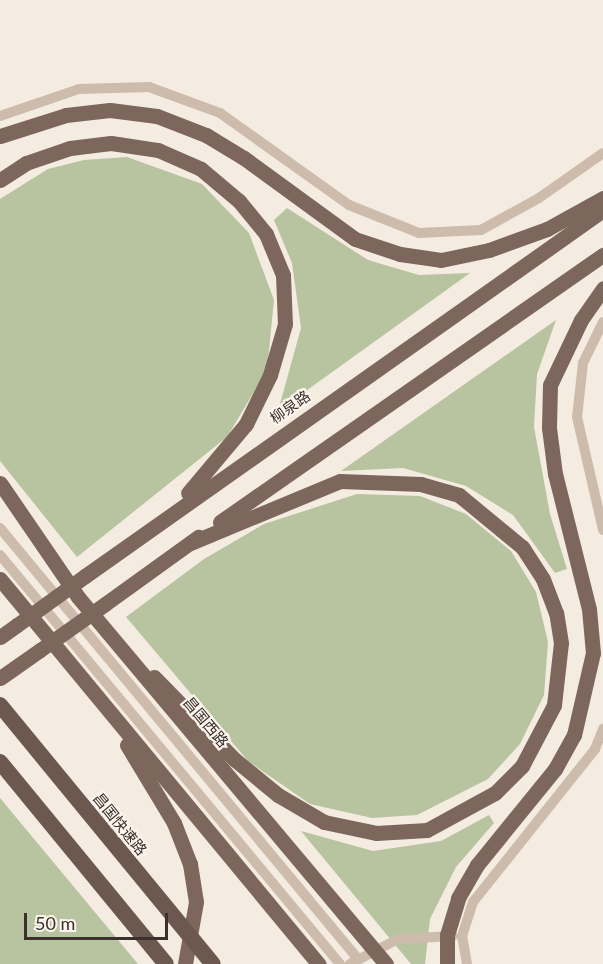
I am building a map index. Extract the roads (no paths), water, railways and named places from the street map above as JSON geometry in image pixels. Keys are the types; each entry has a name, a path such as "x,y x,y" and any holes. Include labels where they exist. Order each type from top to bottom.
{"highway":[{"name":"昌国快速路","path":"0,705 213,964"},
{"path":"0,762 166,964"}],"main road":[{"path":"0,136 66,115 111,110 157,116 206,135 355,239 400,254 441,260 489,250 547,229 603,198"},
{"path":"0,180 26,163 70,148 111,143 158,150 201,169 239,201 266,234 283,275 285,324 270,375 246,424 170,513"},
{"name":"柳泉路","path":"0,637 170,513 603,210"},
{"path":"0,678 603,255"},
{"path":"447,964 447,935 458,898 477,864 555,769 574,735 593,652 589,609 555,474 549,428 550,385 581,320 603,288"},
{"path":"0,483 78,597 188,715 278,795 324,822 376,833 427,830 495,793 522,766 554,705 561,674 556,613 522,547 459,495 421,484 340,481 190,543"},
{"name":"昌国西路","path":"0,503 386,964"},
{"path":"0,579 319,964"},
{"path":"0,585 38,625 120,735 174,823 190,864 196,902 185,964"}],"lane":[{"path":"0,116 79,89 149,87 220,113 349,205 419,233 481,230 538,198 603,153"},
{"path":"603,321 583,363 577,417 603,530"},
{"path":"0,528 354,962 398,939 462,936"},
{"path":"0,555 340,964"},
{"path":"467,964 462,936 473,902 588,758 603,729"}]}
